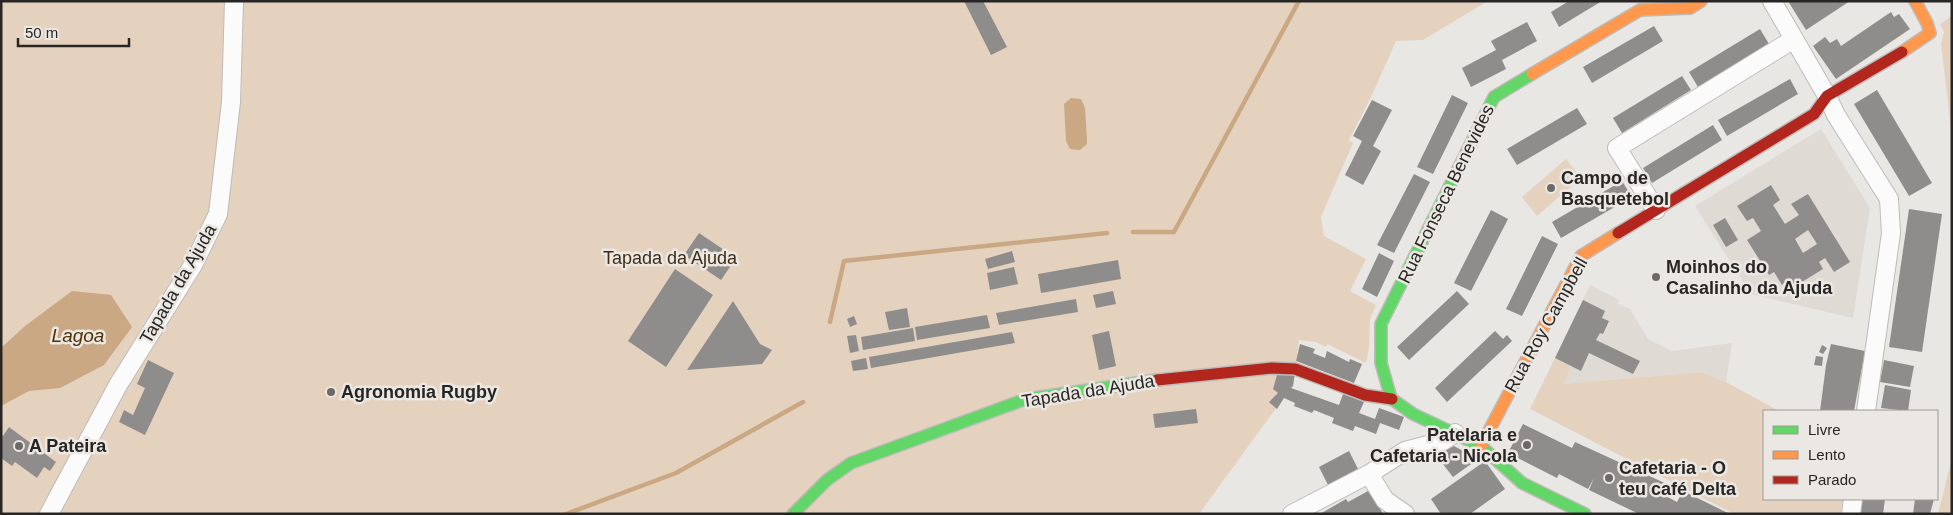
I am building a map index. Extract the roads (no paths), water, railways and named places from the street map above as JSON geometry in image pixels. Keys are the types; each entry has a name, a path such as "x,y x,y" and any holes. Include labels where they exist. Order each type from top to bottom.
{"street":[{"name":"Tapada da Ajuda","path":"49,514 118,385 193,265 218,214 231,102 234,1"},
{"name":"Rua Fonseca Benevides","path":"1391,398 1381,363 1381,324 1494,97 1640,10 1690,8 1700,1"},
{"path":"1772,1 1836,115 1889,198 1890,233 1866,410"},
{"name":"Rua Roy Campbell","path":"1481,446 1581,256 1814,114 1827,96 1921,40 1930,33 1928,23 1915,1"},
{"path":"1656,210 1617,148 1794,40"},
{"name":"Tapada da Ajuda","path":"793,514 827,480 851,463 1026,399 1127,383 1262,369 1295,369 1366,395 1391,398"},
{"path":"1391,398 1413,414 1481,446 1522,483 1585,514"},
{"path":"1292,514 1369,474 1405,451 1443,441 1454,433"},
{"path":"1369,474 1385,500 1405,514"},
{"path":"1851,514 1853,500"}],"water":[{"path":"1071,98 1081,99 1085,108 1087,144 1080,150 1070,149 1066,141 1064,104"},
{"name":"Lagoa","path":"72,291 111,295 132,327 104,365 60,388 29,391 1,406 1,348 25,326"}],"waterway":[{"path":"1133,232 1174,232 1299,1"},
{"path":"830,322 844,261 1107,233"},
{"path":"566,514 676,473 803,402"}],"place":[{"name":"Campo de Basquetebol","path":"1551,188"},
{"name":"Moinhos do Casalinho da Ajuda","path":"1656,277"},
{"name":"Agronomia Rugby","path":"331,392"},
{"name":"Patelaria e Cafetaria - Nicola","path":"1527,445"},
{"name":"A Pateira","path":"19,446"},
{"name":"Cafetaria - O teu café Delta","path":"1609,478"}]}
